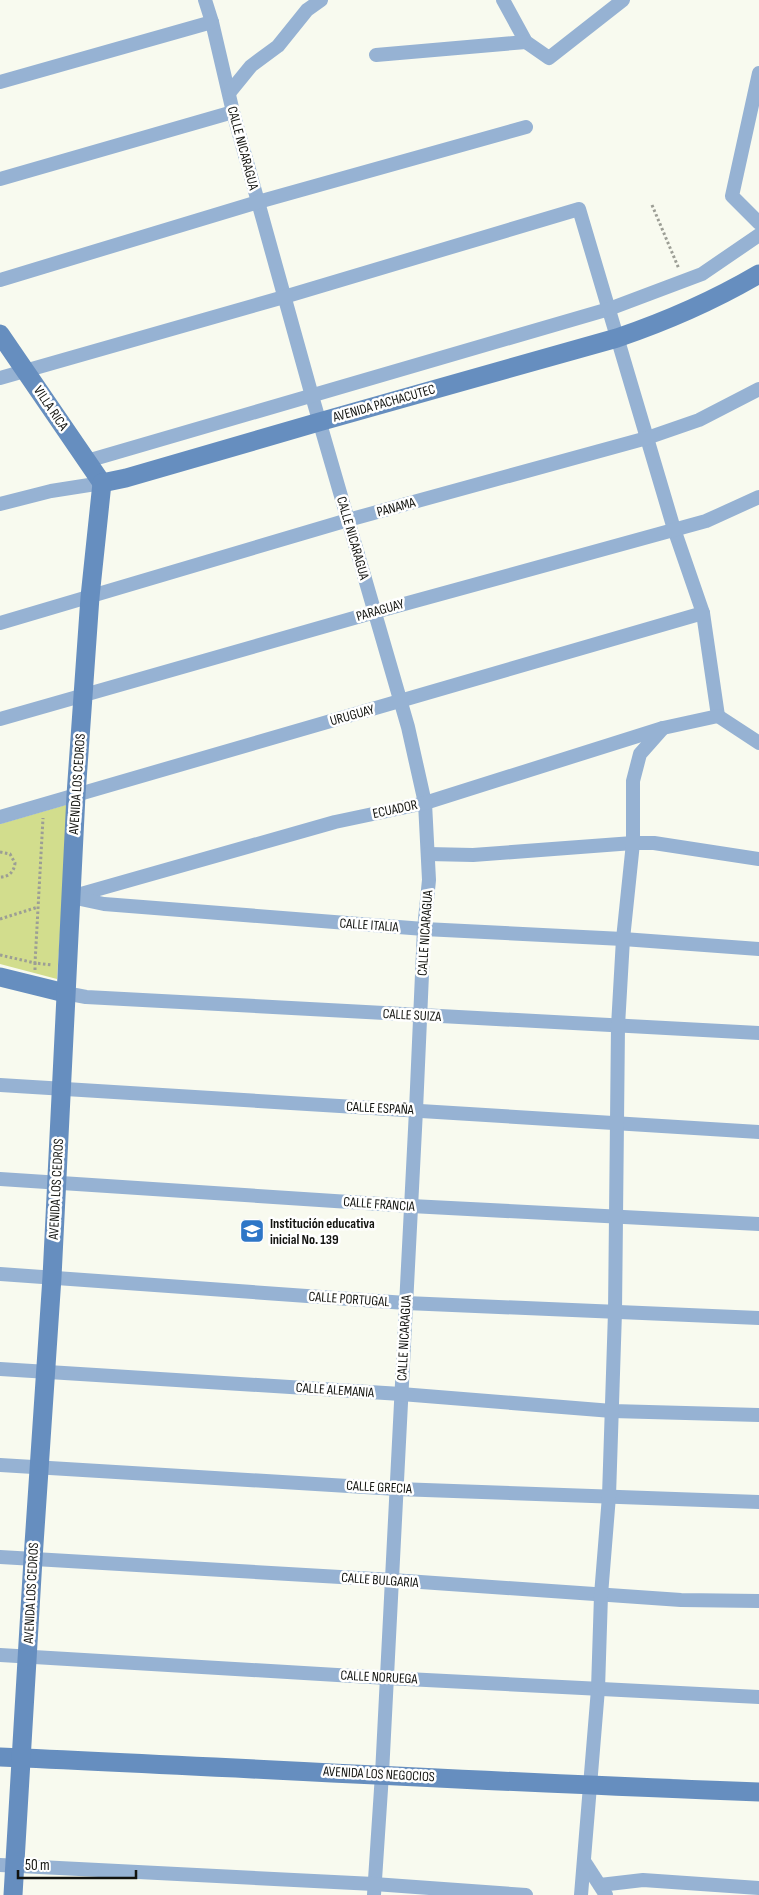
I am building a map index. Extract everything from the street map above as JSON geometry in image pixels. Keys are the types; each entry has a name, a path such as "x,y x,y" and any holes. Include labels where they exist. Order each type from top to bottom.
{"street":[{"name":"CALLE NICARAGUA","path":"205,0 233,112 284,297 401,701 425,802 429,880 424,929 402,1394 374,1889"},
{"path":"229,93 251,66 278,46 307,10 321,0"},
{"path":"504,0 526,42 549,58 623,0"},
{"path":"0,82 212,22"},
{"path":"376,55 526,42"},
{"path":"759,73 732,196 759,222"},
{"path":"0,179 233,112"},
{"path":"0,280 258,202 526,127"},
{"path":"0,378 579,210 674,529 703,613 718,716 759,743"},
{"name":"AVENIDA PACHACUTEC","path":"87,461 609,310 702,274 759,235"},
{"name":"AVENIDA PACHACUTEC","path":"0,504 51,491 126,478 618,338 664,322 704,304 759,274"},
{"name":"VILLA RICA","path":"0,334 102,483"},
{"name":"PANAMA","path":"0,623 348,520 647,438 699,420 759,389"},
{"name":"AVENIDA LOS CEDROS","path":"13,1895 8,1865 22,1758 52,1277 76,795 90,597 102,483"},
{"name":"PARAGUAY","path":"0,719 375,612 706,521 759,497"},
{"name":"URUGUAY","path":"0,817 703,613"},
{"name":"ECUADOR","path":"71,897 335,822 425,802 664,728 718,716"},
{"path":"581,1895 598,1689 601,1595 609,1496 617,1217 618,1026 623,939 633,843 633,781 640,754 664,728"},
{"path":"428,854 474,855 654,843 759,859"},
{"name":"CALLE ITALIA","path":"71,897 104,904 424,929 623,939 759,949"},
{"path":"0,977 66,993"},
{"name":"CALLE SUIZA","path":"66,993 86,997 759,1033"},
{"name":"CALLE ESPAÑA","path":"0,1085 759,1132"},
{"name":"CALLE FRANCIA","path":"0,1179 411,1206 759,1224"},
{"name":"CALLE PORTUGAL","path":"0,1274 406,1303 759,1318"},
{"name":"CALLE ALEMANIA","path":"0,1369 402,1394 612,1411 759,1415"},
{"name":"CALLE GRECIA","path":"0,1465 397,1489 759,1502"},
{"name":"CALLE BULGARIA","path":"0,1557 392,1580 682,1600 759,1601"},
{"name":"CALLE NORUEGA","path":"0,1654 387,1678 759,1697"},
{"name":"AVENIDA LOS NEGOCIOS","path":"0,1757 382,1774 590,1786 759,1792"},
{"path":"584,1861 603,1890 643,1880 759,1888"},
{"path":"8,1865 374,1889 526,1895"}],"path":[{"path":"652,205 684,281"},
{"path":"0,955 35,963 43,818 35,820"},
{"path":"0,852 10,854 15,863 12,873 8,876 0,877"},
{"path":"0,919 38,907"}],"green space":[{"path":"69,804 57,979 0,964 0,824"}],"place":[{"name":"Institución educativa inicial No. 139","path":"252,1231"}]}
